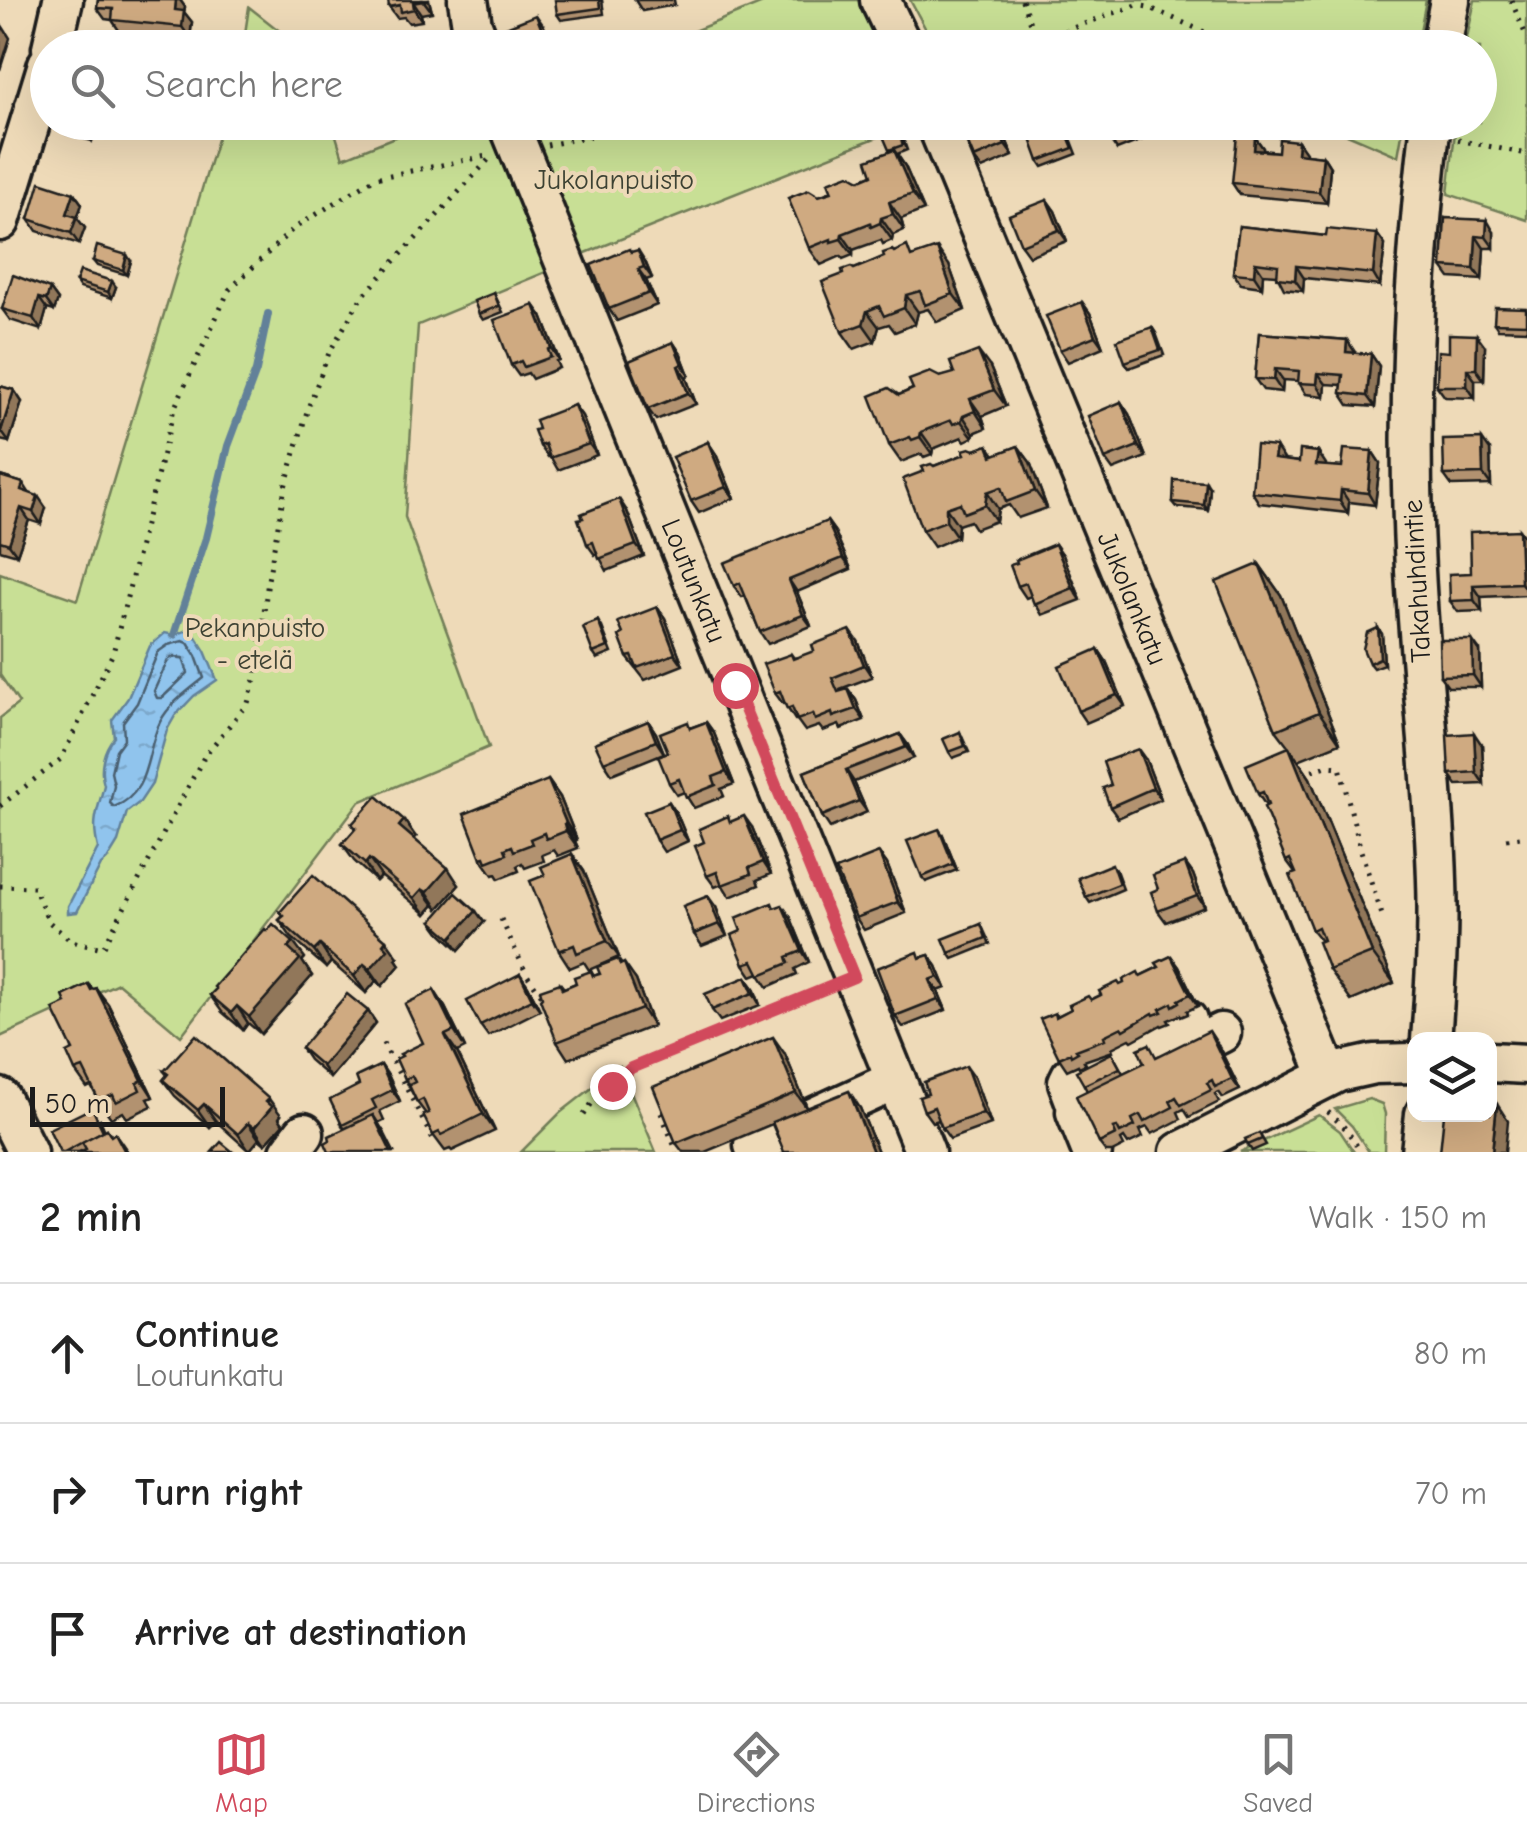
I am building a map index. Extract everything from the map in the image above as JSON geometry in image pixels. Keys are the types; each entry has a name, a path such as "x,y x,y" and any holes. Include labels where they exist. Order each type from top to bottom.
{"street":[{"path":"56,30 63,0"},
{"path":"468,0 474,30"},
{"path":"880,0 895,30"},
{"path":"1444,30 1450,0"},
{"path":"0,221 30,123"},
{"name":"Jukolankatu","path":"943,140 1325,1092"},
{"name":"Takahuhdintie","path":"1430,140 1416,293 1410,423 1416,586 1437,882 1431,1032"},
{"name":"Loutunkatu","path":"507,143 925,1152"},
{"path":"1092,1152 1076,1106 1138,1073 1144,1048 1160,1046 1175,1056 1204,1027"},
{"path":"1497,1062 1527,1064"},
{"path":"1180,1152 1308,1089 1325,1092 1363,1066 1407,1063"},
{"path":"757,1152 754,1145 896,1080"},
{"path":"0,1098 26,1152"},
{"path":"1421,1152 1424,1122"}],"path":[{"path":"1022,0 1032,30"},
{"path":"1068,30 1151,0"},
{"path":"1511,0 1527,38"},
{"path":"1137,6 1199,30"},
{"path":"1458,140 1527,154"},
{"path":"0,806 61,759 114,653 174,409 229,290 292,229 375,178 507,143"},
{"path":"0,886 34,887 48,921 70,941 104,948 205,755 248,703 256,676 285,487 329,353 361,298 507,143"},
{"path":"1294,775 1328,766 1340,767 1384,922"},
{"path":"1507,839 1527,836"},
{"path":"501,919 527,975 542,996 552,994"},
{"path":"584,1115 631,1068 854,977"},
{"path":"383,1043 432,1138"},
{"path":"1325,1092 1362,1152"},
{"path":"661,1113 677,1152"}],"green space":[{"path":"770,0 864,0 876,30 696,30"},
{"path":"910,0 1426,0 1420,30 926,30"},
{"path":"1475,0 1527,0 1527,220 1448,194 1454,140 1497,140 1497,30 1469,30"},
{"path":"249,7 278,30 246,30"},
{"name":"Pekanpuisto - etelä","path":"217,140 337,140 343,158 387,140 500,140 553,269 418,325 405,517 489,747 359,802 181,1036 118,983 0,1037 0,718 19,703 0,675 0,573 77,600"},
{"name":"Jukolanpuisto","path":"534,140 870,140 578,256"},
{"path":"1361,140 1401,140 1398,156"},
{"path":"620,1066 656,1152 521,1152 560,1113"},
{"path":"1369,1099 1382,1104 1385,1114 1384,1152 1369,1152 1335,1109"},
{"path":"1319,1115 1340,1131 1354,1152 1240,1152"}],"water":[{"path":"191,629 217,680 175,716 167,730 152,784 140,802 127,812 118,842 101,865 77,912 68,913 98,848 95,823 104,785 103,760 114,737 112,720 128,698 150,646 165,633 174,635"}],"building":[{"path":"98,0 176,0 175,10 184,11 182,27 112,20 113,9 97,8"},
{"path":"388,0 424,1 413,2 414,9 401,12 400,5 389,7"},
{"path":"555,0 599,0 600,8 557,14"},
{"path":"536,15 542,30 507,30 506,27"},
{"path":"885,140 901,140 903,145 889,150"},
{"path":"966,140 1003,140 1005,145 974,158"},
{"path":"1031,140 1070,140 1073,148 1039,161"},
{"path":"1236,140 1255,140 1254,150 1278,152 1279,140 1298,141 1297,153 1323,156 1319,192 1232,183"},
{"path":"894,150 913,194 889,202 893,214 881,218 880,223 871,227 870,223 842,234 841,239 809,248 788,198 809,190 819,196 832,192 828,182 849,174 860,180 872,175 867,160"},
{"path":"40,182 74,193 67,214 77,217 71,233 29,219"},
{"path":"1047,200 1059,230 1021,245 1009,215"},
{"path":"1445,218 1487,220 1486,237 1476,236 1474,269 1442,267"},
{"path":"1239,226 1326,236 1327,229 1377,234 1373,274 1296,266 1295,280 1277,278 1278,265 1255,262 1254,275 1233,273"},
{"path":"97,246 127,255 123,270 93,261"},
{"path":"907,246 911,257 937,248 953,294 925,305 920,291 906,295 904,308 884,316 879,306 867,311 863,324 842,332 822,282 843,274 842,270 854,269 884,257 883,253"},
{"path":"629,249 638,250 644,267 638,269 649,293 609,309 591,265"},
{"path":"80,271 112,281 108,292 76,282"},
{"path":"13,275 50,289 46,300 39,298 33,318 2,309"},
{"path":"494,293 499,306 479,314 474,301"},
{"path":"1082,302 1095,336 1060,350 1046,316"},
{"path":"534,305 551,357 524,367 521,361 511,365 494,320"},
{"path":"1495,307 1526,308 1526,324 1494,323"},
{"path":"1152,327 1160,350 1125,362 1117,340"},
{"path":"1259,333 1347,340 1346,352 1371,354 1367,396 1341,393 1343,375 1318,373 1317,384 1298,383 1299,371 1275,369 1274,380 1255,379"},
{"path":"1449,334 1477,335 1476,369 1467,369 1467,386 1437,386 1438,351 1449,352"},
{"path":"673,342 688,393 648,409 629,361"},
{"path":"978,351 994,390 970,399 975,411 961,421 953,424 951,420 921,432 920,437 889,445 870,396 889,388 899,395 913,389 909,380 930,372 940,377 954,373 950,362"},
{"path":"0,386 14,390 1,431 0,431"},
{"path":"1121,402 1138,446 1105,459 1088,416"},
{"path":"574,405 589,444 550,458 545,444 540,446 535,420"},
{"path":"1482,439 1483,474 1444,475 1443,440"},
{"path":"708,442 726,487 691,501 672,457"},
{"path":"988,445 992,456 1018,446 1035,491 1006,502 1001,487 987,492 985,505 964,513 960,503 946,508 946,521 922,530 903,479 924,471 922,467 965,454 963,450"},
{"path":"1256,445 1276,447 1274,459 1299,462 1300,450 1318,452 1316,465 1342,467 1344,449 1372,451 1368,493 1341,490 1340,501 1252,492"},
{"path":"0,476 23,483 21,490 38,496 33,512 21,508 9,544 0,541"},
{"path":"1174,480 1206,482 1204,505 1173,502"},
{"path":"619,499 636,545 599,559 593,542 587,544 578,519 583,518 581,514"},
{"path":"827,521 843,558 789,580 803,615 760,632 740,583 734,586 724,563"},
{"path":"1519,530 1521,583 1473,585 1474,600 1450,601 1449,574 1471,573 1470,532"},
{"path":"1055,544 1073,588 1034,604 1026,583 1018,586 1010,565"},
{"path":"1259,564 1319,712 1276,730 1216,582"},
{"path":"657,607 675,654 637,668 632,656 627,657 618,622"},
{"path":"598,621 608,647 593,653 583,627"},
{"path":"1378,628 1380,658 1369,663 1363,649 1367,633"},
{"path":"850,630 864,665 832,678 838,692 848,689 856,709 833,717 832,713 815,720 813,714 797,720 792,707 787,709 780,691 775,693 763,664 814,651 812,645"},
{"path":"1439,640 1472,640 1473,675 1440,676"},
{"path":"1098,649 1117,695 1078,711 1059,666"},
{"path":"648,721 656,741 604,762 595,743"},
{"path":"688,722 690,728 706,722 726,772 713,777 716,785 686,797 679,779 669,783 658,756 668,752 660,733"},
{"path":"960,732 965,746 949,752 943,739"},
{"path":"1474,733 1476,772 1449,774 1447,735"},
{"path":"900,734 906,747 846,770 859,801 822,816 804,772"},
{"path":"1289,747 1372,953 1329,970 1318,942 1323,940 1318,927 1312,930 1290,875 1296,873 1290,859 1286,861 1264,807 1268,805 1263,792 1258,794 1246,765"},
{"path":"1138,749 1153,788 1110,807 1103,788 1111,785 1103,762"},
{"path":"548,780 566,831 546,839 544,833 530,839 532,844 514,851 512,846 505,849 507,854 487,862 485,857 481,858 464,814"},
{"path":"377,796 404,820 399,826 448,868 427,892 422,889 414,898 369,859 365,864 342,844 356,828 352,824"},
{"path":"669,802 680,830 656,840 644,812"},
{"path":"728,816 730,822 744,816 763,862 749,868 751,874 722,885 717,872 707,876 695,846 704,842 699,829"},
{"path":"939,829 953,864 922,877 907,841"},
{"path":"879,853 898,902 856,918 836,870"},
{"path":"572,854 607,941 577,953 574,945 559,951 530,881 545,875 541,867"},
{"path":"1185,863 1197,896 1158,911 1151,892 1158,889 1153,875"},
{"path":"1112,864 1119,884 1086,897 1078,878"},
{"path":"313,875 386,940 383,944 388,949 370,969 364,964 354,976 320,945 314,951 279,920 284,916 280,912"},
{"path":"456,893 476,911 451,938 432,921"},
{"path":"708,896 719,924 694,934 683,906"},
{"path":"772,903 774,908 782,905 802,951 787,957 789,963 760,975 753,961 744,964 732,935 741,931 736,918"},
{"path":"273,924 293,942 288,948 300,959 249,1017 237,1006 231,1013 210,995"},
{"path":"981,924 986,938 949,953 943,939"},
{"path":"918,952 920,958 929,955 938,977 930,980 938,999 895,1016 877,968"},
{"path":"1171,956 1190,994 1173,1006 1172,1003 1160,1009 1162,1012 1124,1030 1122,1027 1071,1056 1070,1053 1059,1058 1040,1019 1055,1013 1056,1017 1071,1009 1069,1005 1088,996 1091,1000 1101,995 1099,991 1118,982 1120,985 1138,972 1140,976 1159,967 1156,963"},
{"path":"618,959 620,965 624,963 642,1009 557,1042 540,990 560,983 562,989 576,983 574,977 591,971 593,976 600,974 597,967"},
{"path":"520,974 532,999 480,1025 467,1001"},
{"path":"746,977 753,993 712,1010 705,994"},
{"path":"88,984 91,990 96,988 142,1080 137,1083 140,1090 116,1102 113,1095 99,1101 83,1068 75,1071 67,1053 73,1050 53,1009 66,1003 63,996"},
{"path":"434,990 454,1031 445,1035 483,1114 441,1135 433,1135 423,1115 429,1113 423,1099 417,1102 409,1085 415,1082 412,1076 405,1079 396,1059 423,1043 405,1004"},
{"path":"347,994 368,1011 322,1066 301,1048"},
{"path":"1209,1031 1232,1079 1215,1087 1212,1080 1207,1083 1211,1090 1181,1105 1176,1097 1170,1101 1173,1107 1144,1122 1140,1115 1132,1119 1135,1126 1120,1133 1117,1127 1113,1128 1116,1135 1099,1143 1076,1096 1144,1063 1138,1049 1149,1044 1156,1057"},
{"path":"196,1035 269,1099 266,1102 272,1107 254,1128 248,1123 238,1134 204,1104 198,1110 163,1080 168,1074 164,1071"},
{"path":"773,1037 796,1093 676,1143 653,1087"},
{"path":"1112,1053 1120,1068 1084,1085 1076,1071"},
{"path":"381,1065 392,1090 372,1100 376,1108 342,1125 330,1100 359,1085 356,1077"},
{"path":"966,1066 983,1113 942,1128 934,1107 924,1111 919,1097 928,1094 924,1082"},
{"path":"849,1091 873,1152 784,1152 772,1122"},
{"path":"92,1108 103,1131 60,1152 49,1129"},
{"path":"373,1115 391,1152 329,1152 325,1143 329,1136"},
{"path":"1443,1122 1495,1122 1492,1152 1440,1152"},
{"path":"107,1129 111,1136 115,1133 125,1152 79,1152 86,1149 82,1142"},
{"path":"1259,1133 1262,1139 1248,1145 1245,1139"},
{"path":"221,1142 233,1152 212,1152"}],"waterway":[{"path":"174,635 206,538 228,446 256,371 268,314"}],"route":[{"path":"612,1086 631,1068 854,977 735,685"}]}
